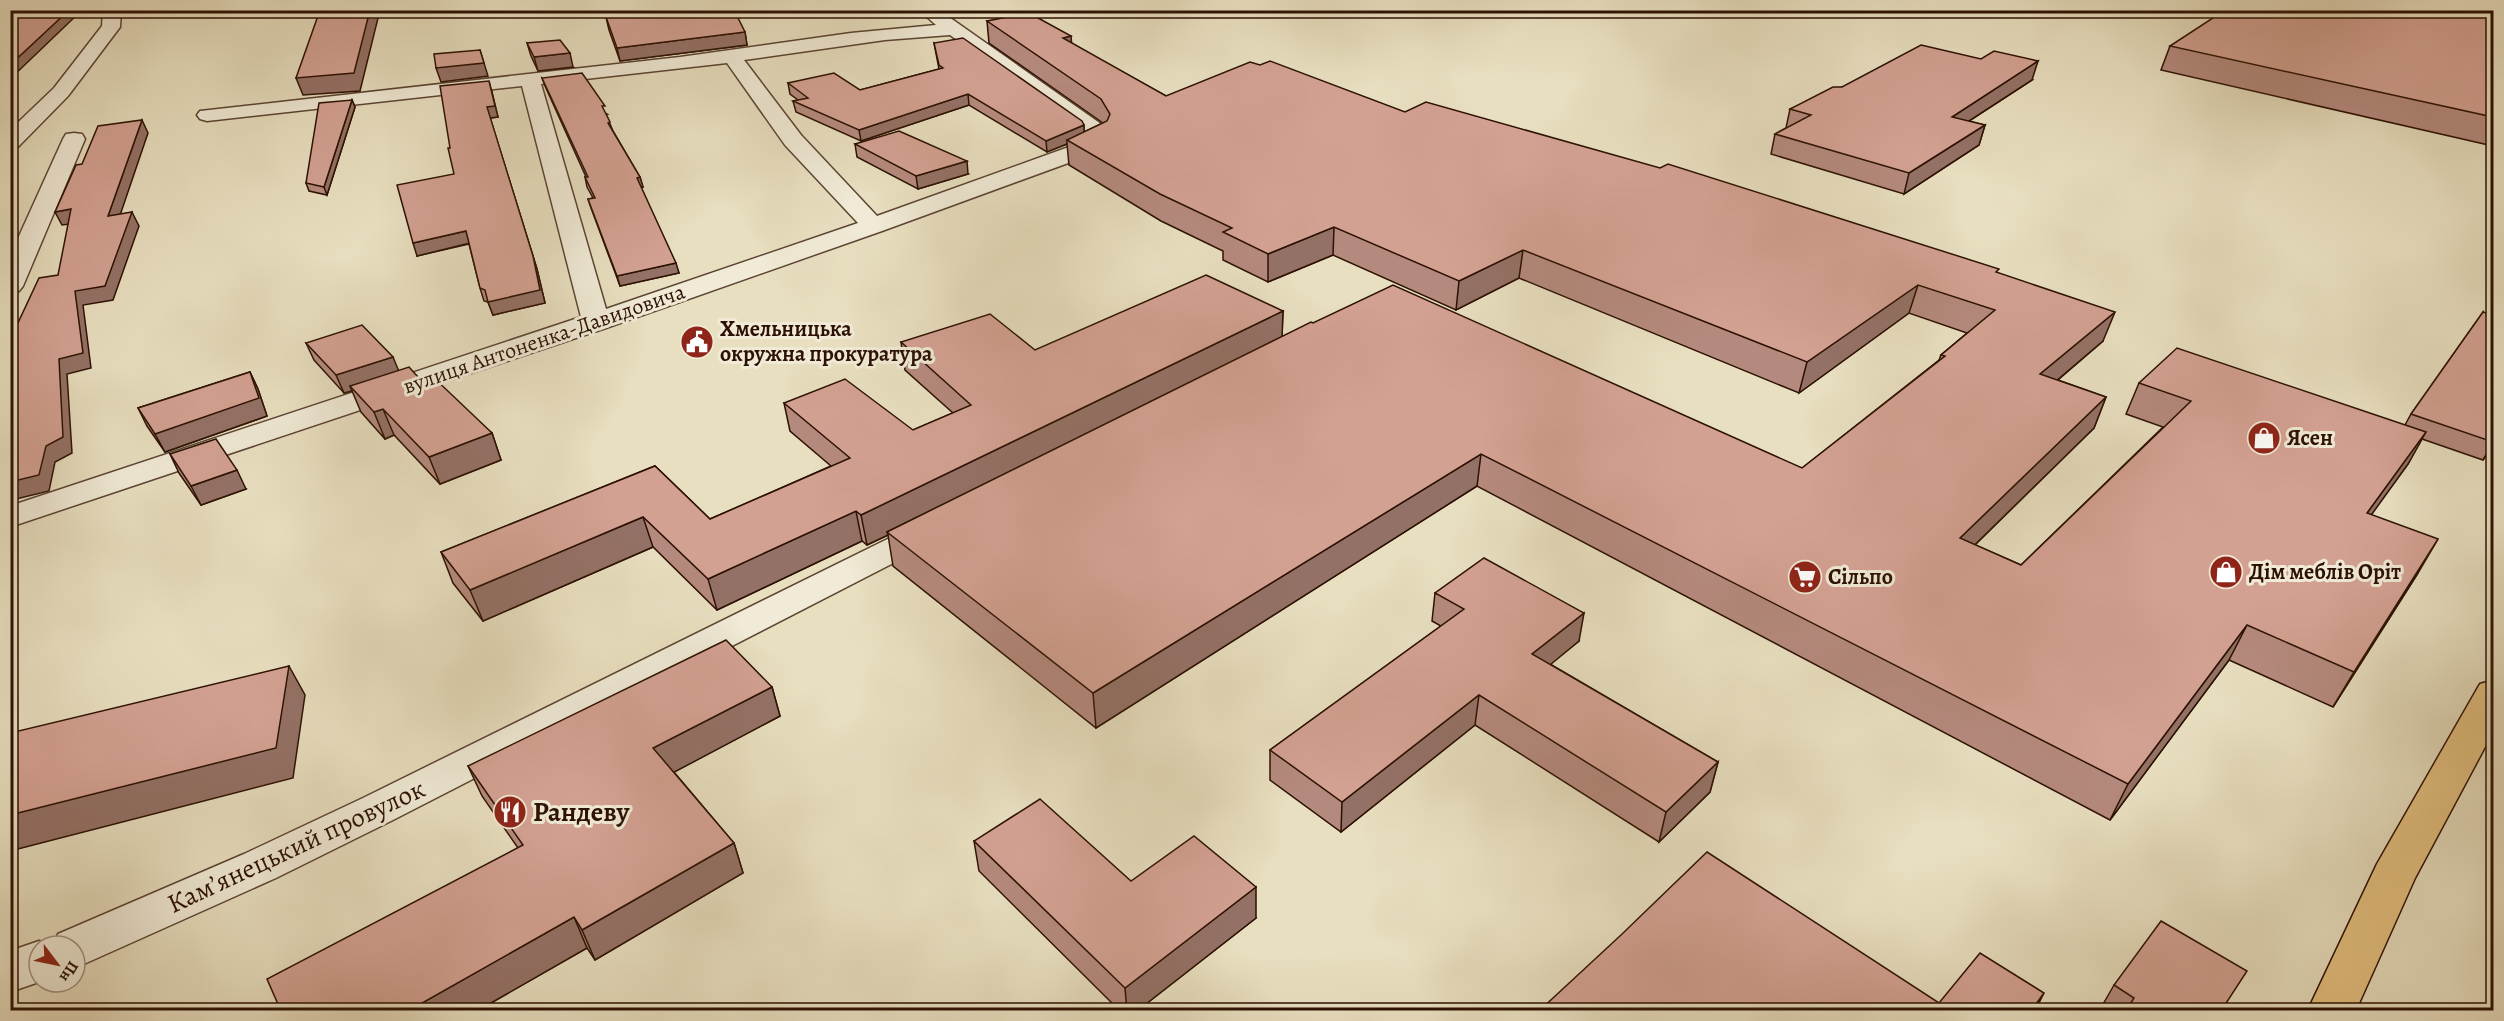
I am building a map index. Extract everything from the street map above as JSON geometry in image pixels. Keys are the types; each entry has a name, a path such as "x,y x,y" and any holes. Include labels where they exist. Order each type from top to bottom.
{"main road":[{"path":"2332,1011 2393,876 2493,693"}],"street":[{"path":"10,142 61,92 104,37 111,27 112,10"},
{"path":"927,10 954,29"},
{"path":"207,115 370,95 530,81 732,57 918,30 954,29"},
{"name":"вулиця Антоненка-Давидовича","path":"10,517 596,322 874,226 1074,153 1099,140 1094,128 954,29"},
{"path":"732,57 793,140 874,226"},
{"path":"530,81 596,322"},
{"path":"10,286 74,139"},
{"name":"Камʼянецький провулок","path":"87,943 260,866 514,741 963,514"},
{"path":"10,972 27,966"}],"building":[{"path":"27,10 69,10 10,65 10,25"},
{"path":"320,10 370,10 354,73 296,78"},
{"path":"605,10 734,10 745,32 617,48"},
{"path":"2225,10 2493,10 2493,117 2170,46"},
{"path":"1029,13 1071,36 1063,38 1166,96 1250,62 1260,65 1270,61 1405,112 1426,102 1660,168 1668,164 1999,269 1996,272 2115,312 2040,374 2106,397 1960,538 2021,565 2191,401 2139,383 2177,348 2426,432 2367,513 2438,539 2354,672 2247,625 2128,784 1481,454 1093,693 887,532 1311,322 1393,285 1802,468 1945,356 1941,355 1995,310 1918,285 1807,362 1523,250 1459,281 1334,227 1268,254 1223,232 1232,228 1160,194 1067,140 1107,121 1110,114 1101,99 987,21"},
{"path":"963,38 1082,121 1084,125 1046,141 968,94 859,130 793,101 808,98 788,83 834,73 860,90 943,68 939,65 934,43"},
{"path":"560,40 570,53 534,57 527,43"},
{"path":"1921,45 1981,59 1994,51 2038,61 1952,117 1985,125 1909,173 1775,134 1811,115 1790,109 1833,87 1842,87"},
{"path":"480,50 484,63 436,68 434,54"},
{"path":"582,73 605,106 602,106 610,122 608,123 640,177 637,178 676,263 617,276 588,199 595,198 585,177 588,177 542,78"},
{"path":"489,81 495,106 487,107 533,256 540,290 488,302 485,290 480,288 466,231 413,243 397,185 454,174 448,148 450,148 440,86"},
{"path":"352,100 324,187 306,183 319,103"},
{"path":"142,120 108,216 132,212 105,286 75,291 83,353 59,359 63,437 46,446 39,475 10,482 10,340 39,278 58,275 71,209 55,212 76,165 82,164 98,126"},
{"path":"899,131 967,161 916,176 855,144"},
{"path":"1206,275 1283,311 861,515 856,511 708,579 643,517 470,590 441,552 655,466 710,519 850,458 784,403 845,379 913,430 971,405 901,342 990,314 1035,350"},
{"path":"2483,312 2493,315 2493,442 2411,414"},
{"path":"362,325 393,357 336,375 306,343"},
{"path":"409,367 419,378 430,374 492,433 429,457 383,409 374,412 350,386"},
{"path":"250,372 259,398 155,434 138,408"},
{"path":"216,439 237,470 191,486 170,454"},
{"path":"1484,558 1584,613 1532,654 1718,762 1666,812 1479,695 1342,802 1270,750 1464,609 1435,593"},
{"path":"726,640 772,687 653,748 734,843 582,930 574,917 408,1011 281,1011 267,979 523,845 468,766"},
{"path":"289,666 276,748 10,815 10,733"},
{"path":"1040,799 1131,881 1194,836 1256,887 1125,988 974,841"},
{"path":"1707,852 1939,1003 1980,953 2044,993 2031,1011 1539,1011"},
{"path":"2161,921 2247,971 2221,1011 2126,1011 2134,998 2114,985"}],"place":[{"name":"Хмельницька окружна прокуратура","path":"697,342"},
{"name":"Ясен","path":"2264,438"},
{"name":"Дім меблів Оріт","path":"2226,572"},
{"name":"Сільпо","path":"1805,577"},
{"name":"Рандеву","path":"510,812"}]}
